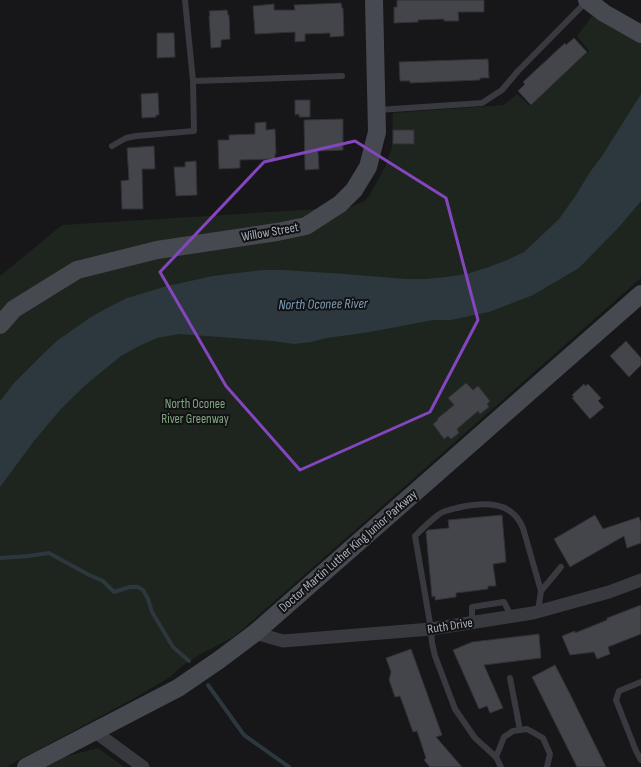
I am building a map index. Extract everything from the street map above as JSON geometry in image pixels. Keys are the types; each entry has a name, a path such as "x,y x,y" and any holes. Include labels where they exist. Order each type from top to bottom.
{"main road":[{"name":"Willow Street","path":"0,324 14,310 77,270 157,250 277,232 306,226 340,204 354,190 368,167 376,132 374,0"},
{"path":"588,0 604,13 638,32"},
{"name":"Doctor Martin Luther King Junior Parkway","path":"26,767 178,688 219,660 255,632 641,294"}],"street":[{"name":"Ruth Drive","path":"255,632 283,641 431,629 537,612 609,592 641,580"},
{"path":"94,731 143,767"}],"lane":[{"path":"112,146 126,138 136,136 194,131 194,81 185,0"},
{"path":"376,110 482,103 502,90 518,71 588,0"},
{"path":"194,81 342,76"},
{"path":"501,767 496,757 475,738 455,709 435,656 415,536 439,514 451,509 475,504 487,504 500,505 512,512 520,520 523,528 541,591 537,612"},
{"path":"541,591 562,567"},
{"path":"510,678 520,730"},
{"path":"641,682 620,691 616,700 641,760"},
{"path":"496,757 504,737 513,731 527,729 543,738 550,754 547,767"}],"highlighted area":[{"path":"355,141 446,198 478,320 430,412 300,470 226,386 160,272 264,162"}],"green space":[{"name":"North Oconee River Greenway","path":"592,16 641,42 641,278 235,636 199,655 182,666 170,677 133,699 6,767 0,767 0,276 62,225 351,207 364,201 369,196 385,167 392,147 393,113 504,105 517,94 530,106 589,51 577,36"},
{"path":"98,748 124,767 41,767 52,760"}],"water":[{"name":"North Oconee River","path":"641,94 641,201 619,227 579,268 533,295 489,312 451,320 433,320 294,344 179,334 157,338 121,356 74,396 34,441 0,487 0,401 14,383 58,340 91,317 127,298 167,286 213,276 263,270 283,270 406,279 426,279 466,274 505,261 524,252 559,219 602,156"}],"building":[{"path":"397,0 484,0 484,12 458,12 459,21 444,21 444,19 394,23 394,7 397,7"},
{"path":"341,3 343,8 344,36 330,37 330,33 305,34 305,41 295,42 295,32 255,34 253,6 274,4 274,10 295,10 294,5"},
{"path":"227,10 229,15 230,39 221,40 221,47 211,48 209,11"},
{"path":"157,33 174,33 175,57 157,58"},
{"path":"574,38 587,52 531,105 518,91 525,84 523,82 565,43 566,45"},
{"path":"488,59 489,78 480,78 480,80 410,83 410,81 400,81 399,62"},
{"path":"158,93 159,115 156,115 156,117 142,118 141,94"},
{"path":"295,100 310,100 310,117 299,117 299,114 295,115"},
{"path":"343,119 343,150 318,151 319,169 305,170 304,120"},
{"path":"266,122 266,130 275,129 275,159 240,160 240,168 219,169 218,140 229,140 229,135 255,134 255,123"},
{"path":"393,130 414,130 414,144 393,144"},
{"path":"154,146 155,169 142,169 143,209 122,209 121,181 129,180 127,148"},
{"path":"196,161 197,195 176,196 174,167 185,167 185,162"},
{"path":"626,341 641,358 641,365 629,377 610,356"},
{"path":"466,383 473,390 478,386 490,401 487,404 489,407 480,414 478,411 457,429 459,433 451,439 448,436 444,439 433,424 454,405 448,398"},
{"path":"584,384 585,386 588,384 601,398 598,401 604,407 590,419 572,398 574,397 572,395"},
{"path":"502,515 506,562 493,564 496,586 488,586 488,589 456,593 456,597 435,600 435,596 432,597 426,532 428,530 449,528 448,520"},
{"path":"595,515 603,529 639,517 641,523 641,543 627,548 624,536 570,567 554,539"},
{"path":"641,605 641,634 608,647 610,654 597,659 594,652 570,655 562,636 575,631 575,633 607,620 607,618"},
{"path":"539,634 541,658 484,665 503,708 490,713 487,706 479,709 453,650 472,642"},
{"path":"411,649 442,735 436,737 462,767 430,767 424,760 426,758 417,731 413,732 400,696 395,697 389,680 391,672 386,658"},
{"path":"555,665 606,767 577,767 532,677"}],"waterway":[{"path":"0,558 49,553 103,581 114,592 130,587 138,587 143,590 148,599 152,612 173,647 189,661"},
{"path":"208,685 244,735 289,767"}]}
